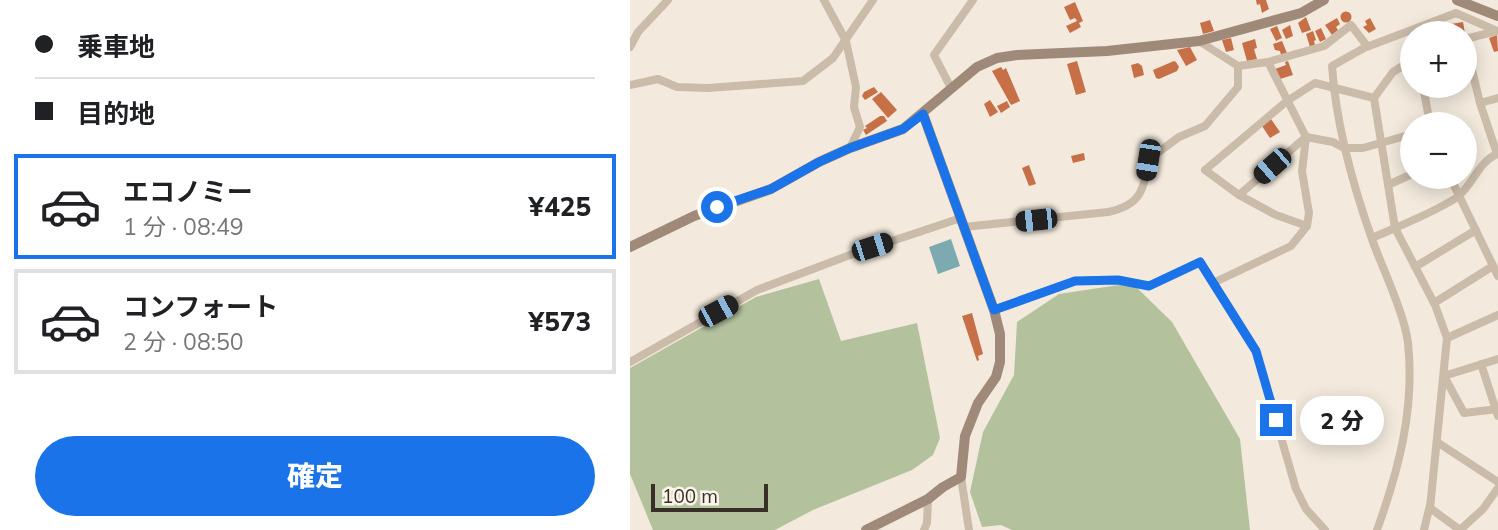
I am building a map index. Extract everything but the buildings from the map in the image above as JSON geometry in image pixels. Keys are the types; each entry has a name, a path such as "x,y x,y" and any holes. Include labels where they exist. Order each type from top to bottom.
{"street":[{"path":"630,47 638,32 668,0"},
{"path":"824,0 846,41 856,87 855,107 859,127 850,148"},
{"path":"630,85 658,79 677,87 708,88 803,81 833,58 873,0"},
{"path":"951,88 934,55 972,0"},
{"path":"630,247 694,216 771,189 850,148 903,129 977,67 997,58 1107,51 1199,41 1301,13 1324,0"},
{"path":"1456,13 1456,0 1498,16"},
{"path":"1377,530 1394,483 1406,432 1410,377 1408,340 1344,148 1332,66 1367,46 1456,13 1498,31"},
{"path":"1199,41 1238,66 1268,62 1324,46 1351,25 1367,46"},
{"path":"1477,37 1498,31"},
{"path":"1213,283 1291,246 1307,226 1309,213 1302,171 1306,137 1268,62"},
{"path":"630,362 757,290 839,259 962,223 1120,210 1139,196 1144,188 1148,160 1179,137 1205,126 1230,98 1238,87 1238,66"},
{"path":"1400,68 1393,72 1374,98 1395,228 1434,303 1447,338 1430,505 1424,530"},
{"path":"1307,226 1276,215 1239,195 1205,170 1287,101 1315,83 1374,98"},
{"path":"1372,238 1459,196 1488,158 1498,155 1477,90"},
{"path":"1480,103 1498,98"},
{"path":"923,114 994,310 1000,334 1000,362 996,377 978,403 965,436 961,477 969,530"},
{"path":"1306,137 1333,142 1344,148 1363,148 1400,137"},
{"path":"1239,195 1306,137"},
{"path":"1388,185 1400,180"},
{"path":"1456,189 1498,276"},
{"path":"1415,267 1476,230"},
{"path":"994,310 1075,281 1118,280 1149,286 1200,262 1256,351 1296,489 1306,509 1325,530"},
{"path":"1434,303 1493,266"},
{"path":"1447,338 1498,315"},
{"path":"1444,376 1498,359"},
{"path":"1444,376 1464,413 1497,412 1481,364"},
{"path":"1430,505 1430,508 1460,530 1483,509 1498,485 1437,442"},
{"path":"872,529 928,499 961,477"},
{"path":"924,530 928,499"}],"green space":[{"path":"819,279 841,341 917,323 940,438 933,455 912,470 813,510 775,530 653,530 630,474 630,368 756,297"},
{"path":"1132,283 1172,322 1240,439 1250,530 1012,530 1001,525 982,527 970,492 983,432 1014,375 1017,322 1059,294"}],"water":[{"path":"951,239 960,266 938,274 929,247"}],"route":[{"path":"717,207 771,189 819,162 903,129 923,114 994,310 1075,281 1118,280 1149,286 1200,262 1256,351 1276,420"}]}
